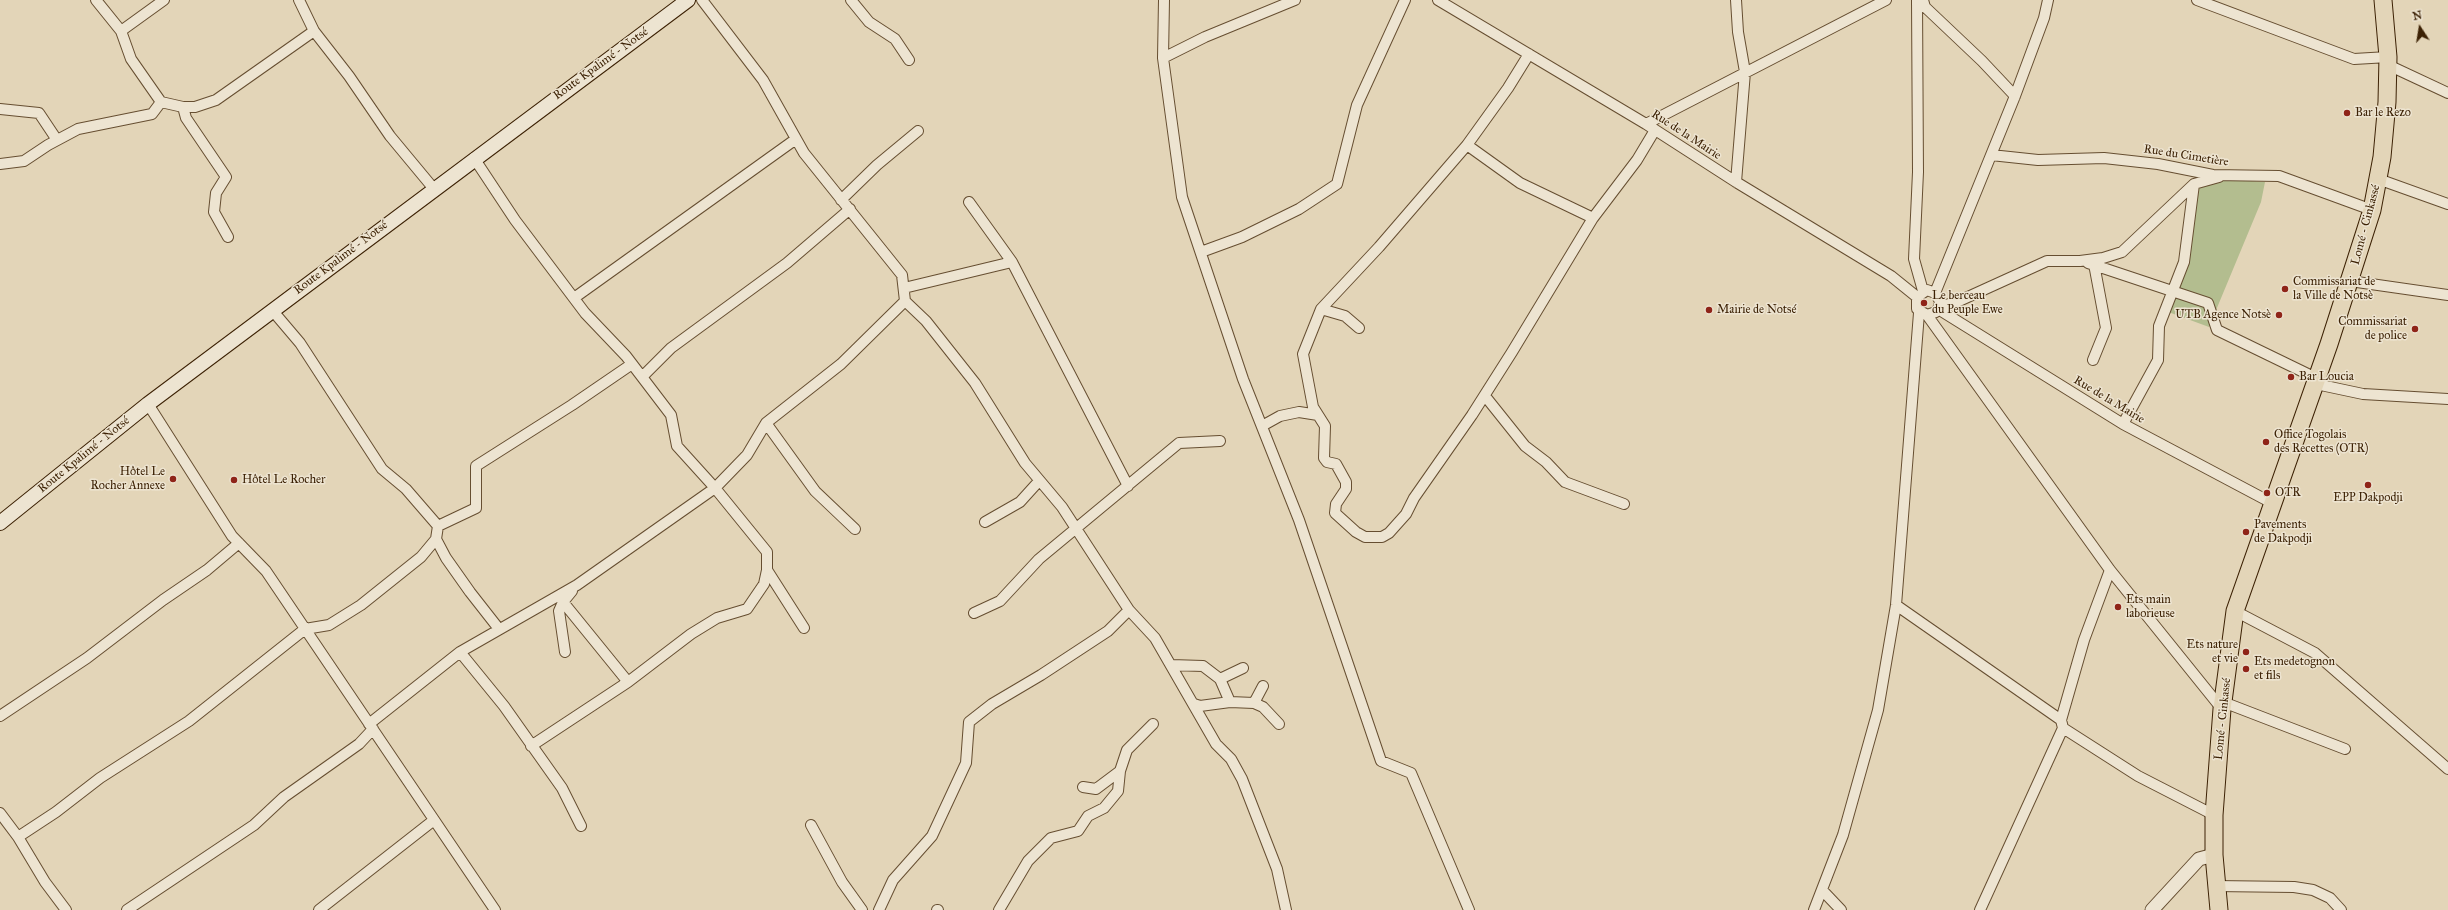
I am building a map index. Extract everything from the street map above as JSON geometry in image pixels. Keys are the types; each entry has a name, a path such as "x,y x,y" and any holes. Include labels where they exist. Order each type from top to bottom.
{"highway":[{"name":"Lomé - Cinkassé","path":"2219,910 2215,886 2214,815 2223,705 2235,611 2272,503 2317,382 2372,210 2385,134 2388,61 2383,0"}],"main road":[{"name":"Route Kpalimé - Notsé","path":"0,523 148,404 474,158 688,0"}],"street":[{"path":"96,0 121,31 131,59 161,102 183,107 195,107 216,100 314,31"},
{"path":"121,31 164,0"},
{"path":"299,0 314,31 349,76 390,136 434,188"},
{"path":"702,0 763,80 804,153 902,275 905,301 926,321 975,383 1025,463 1076,529 1129,610 1155,638 1216,744 1231,759 1242,779 1277,869 1286,910"},
{"path":"851,0 869,22 895,39 909,60"},
{"path":"1164,0 1163,58 1182,197 1200,252 1243,379 1300,520 1381,761 1412,773 1469,910"},
{"path":"1163,58 1205,37 1295,0"},
{"path":"1200,252 1242,237 1299,209 1337,184 1357,105 1405,0"},
{"name":"Rue de la Mairie","path":"1438,0 1651,127 1736,182 1920,294"},
{"path":"1736,0 1738,32 1745,72 1736,182"},
{"path":"1528,54 1508,88 1467,145 1379,247 1321,309 1303,354 1313,406 1325,426 1324,458 1327,462 1336,464 1346,482 1346,489 1336,504 1335,513 1347,526 1365,537 1382,537 1389,533 1406,514 1414,498 1485,396 1593,218 1637,160 1651,127 1745,72 1886,0"},
{"path":"1917,0 1918,172 1914,259 1920,294 1915,305 2110,570 2223,705 2345,749"},
{"path":"1923,0 1926,7 1982,61 2015,96"},
{"path":"1939,308 1940,301 1936,293 2015,96 2044,18 2048,0"},
{"path":"2197,0 2354,59 2388,61 2448,93"},
{"path":"0,164 24,161 57,140 78,129 152,114 161,102"},
{"path":"183,107 186,118 226,177 216,193 214,212 228,237"},
{"path":"0,109 39,113 57,140"},
{"path":"841,200 876,166 918,131"},
{"path":"574,298 796,139"},
{"path":"1467,145 1520,183 1593,218"},
{"name":"Rue du Cimetière","path":"1991,155 2038,160 2104,158 2158,164 2224,176 2279,176 2372,210"},
{"path":"474,158 515,220 574,298 632,364 671,415 677,446 715,488 766,552 767,570 764,584 747,609 717,618 691,634 628,682 532,746"},
{"path":"1923,314 1936,312 1939,308 1959,302 2047,261 2080,261 2103,258 2122,252 2194,184 2224,176"},
{"path":"2378,179 2448,204"},
{"path":"2123,424 2158,360 2159,326 2184,262 2194,184"},
{"path":"969,202 1012,262 1128,486"},
{"path":"642,377 671,348 786,263 850,209"},
{"path":"2080,261 2094,264 2208,303 2216,330 2317,382 2363,394 2448,399"},
{"path":"904,288 1012,262"},
{"path":"2092,360 2106,328 2094,264"},
{"path":"2350,280 2448,295"},
{"path":"1920,294 1936,293"},
{"path":"127,910 254,824 284,797 359,744 371,727 460,652 578,585 715,488 746,455 766,423 841,364 905,301"},
{"name":"Rue de la Mairie","path":"1939,308 2123,424 2272,503"},
{"path":"1321,309 1345,316 1359,328"},
{"path":"18,837 56,812 100,778 189,721 305,630 328,625 361,605 420,557 436,539 438,526 406,489 382,469 300,343 272,310"},
{"path":"1814,910 1843,835 1878,710 1896,605 1923,314"},
{"path":"438,526 476,508 476,466 572,405 632,364"},
{"path":"1485,396 1525,446 1546,462 1565,482 1624,504"},
{"path":"148,404 232,536 266,571 495,910"},
{"path":"1262,426 1280,416 1299,412 1318,415"},
{"path":"766,423 816,491 855,529"},
{"path":"974,614 1000,601 1039,559 1179,443 1220,441"},
{"path":"985,522 1020,502 1039,481"},
{"path":"436,539 470,592 500,629"},
{"path":"0,716 87,658 163,600 207,570 239,543"},
{"path":"767,570 804,628"},
{"path":"1980,910 2062,724 2084,640 2110,570"},
{"path":"565,652 559,611 563,602 578,585"},
{"path":"563,602 628,682"},
{"path":"1896,605 2062,724 2138,776 2214,815"},
{"path":"879,910 893,880 932,836 966,763 969,722 992,704 1041,675 1108,631 1129,610"},
{"path":"2235,611 2315,653 2448,769"},
{"path":"460,652 504,706 562,788 581,826"},
{"path":"1171,665 1203,666 1220,679 1230,702"},
{"path":"1220,679 1243,668"},
{"path":"1254,704 1262,686"},
{"path":"1194,704 1200,706 1230,702 1254,704 1263,707 1279,724"},
{"path":"998,910 1028,860 1050,838 1078,831 1088,816 1104,808 1118,791 1120,771 1127,750 1153,724"},
{"path":"1083,787 1096,789 1120,771"},
{"path":"0,813 18,837 45,882 66,910"},
{"path":"319,910 434,820"},
{"path":"811,824 842,882 862,910"},
{"path":"2152,910 2199,859 2214,855"},
{"path":"2215,886 2294,887 2313,890 2330,898 2341,910"},
{"path":"1822,890 1841,910"}],"green space":[{"path":"2225,179 2265,182 2261,202 2209,327 2163,310 2184,262 2195,186"}],"place":[{"name":"Bar le Rezo","path":"2347,113"},
{"name":"Commissariat de la Ville de Notsè","path":"2285,289"},
{"name":"Le berceau du Peuple Ewe","path":"1924,303"},
{"name":"Mairie de Notsé","path":"1709,310"},
{"name":"UTB Agence Notsè","path":"2279,315"},
{"name":"Commissariat de police","path":"2415,329"},
{"name":"Bar Loucia","path":"2291,377"},
{"name":"Office Togolais des Recettes (OTR)","path":"2266,442"},
{"name":"Hôtel Le Rocher Annexe","path":"173,479"},
{"name":"Hôtel Le Rocher","path":"234,480"},
{"name":"EPP Dakpodji","path":"2368,485"},
{"name":"OTR","path":"2267,493"},
{"name":"Pavements de Dakpodji","path":"2246,532"},
{"name":"Ets main laborieuse","path":"2118,607"},
{"name":"Ets nature et vie","path":"2246,652"},
{"name":"Ets medetognon et fils","path":"2246,669"}]}
